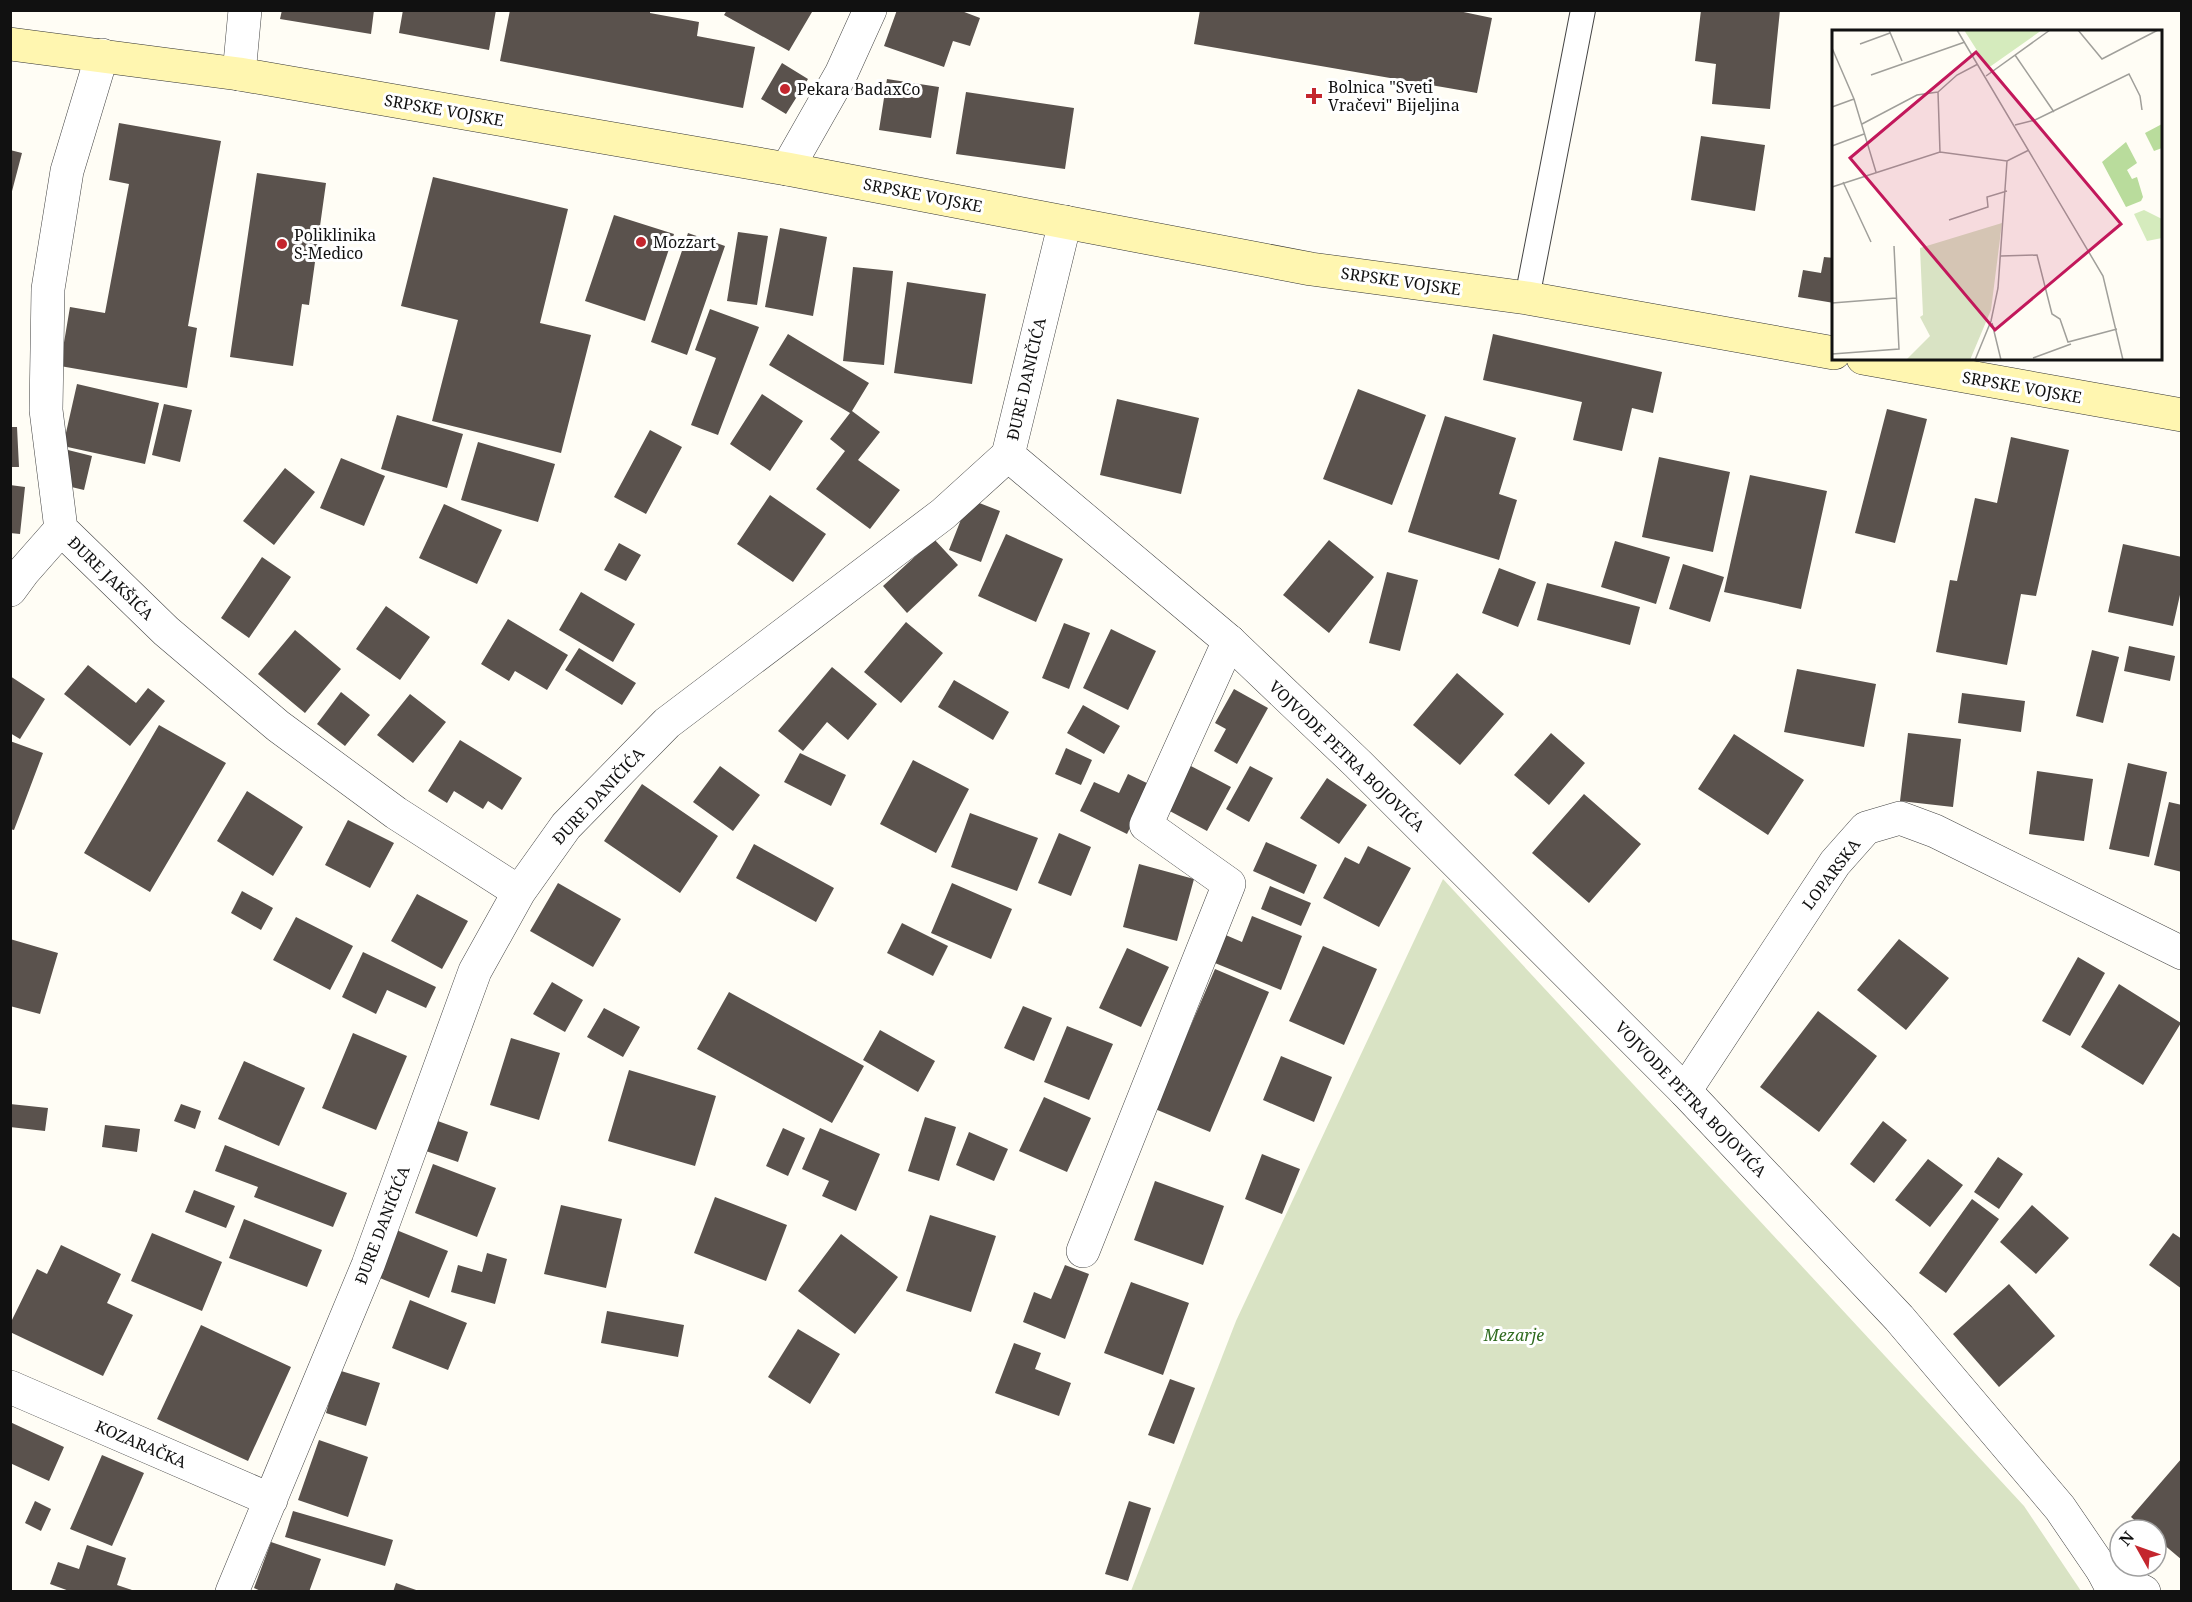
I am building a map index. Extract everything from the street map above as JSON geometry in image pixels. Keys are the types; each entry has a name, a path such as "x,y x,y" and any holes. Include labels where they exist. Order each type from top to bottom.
{"main road":[{"name":"SRPSKE VOJSKE","path":"10,44 239,74 788,169 1311,269 1527,298 1832,353"},
{"name":"SRPSKE VOJSKE","path":"1874,360 2181,415"}],"street":[{"path":"239,74 245,10"},
{"path":"788,169 841,74 870,10"},
{"name":"ĐURE JAKŠIĆA","path":"102,55 67,171 48,289 46,410 61,529 166,631 278,726 396,813 519,892"},
{"name":"ĐURE DANIČIĆA","path":"232,1592 368,1266 475,971 519,892 566,826 667,723 943,514 1008,455 1065,222"},
{"name":"VOJVODE PETRA BOJOVIĆA","path":"1008,455 1229,642 1366,772 1685,1091 1899,1318 2060,1508 2109,1581"},
{"path":"10,590 61,529"},
{"path":"1083,1251 1229,884 1146,825 1229,642"},
{"name":"LOPARSKA","path":"1685,1091 1835,863 1866,828 1900,818 1935,831 2181,953"},
{"name":"KOZARAČKA","path":"10,1387 271,1500"},
{"path":"2109,1581 2144,1592"}],"lane":[{"path":"1527,298 1583,10"}],"green space":[{"name":"Mezarje","path":"1443,879 2024,1506 2081,1591 1131,1591 1236,1321"}],"building":[{"path":"282,10 374,10 371,34 280,19"},
{"path":"403,10 496,10 489,50 399,33"},
{"path":"510,10 650,10 650,13 699,22 697,36 755,47 743,108 500,61"},
{"path":"727,10 810,10 812,12 789,51 724,15"},
{"path":"897,10 959,10 980,18 970,46 953,41 944,67 884,46"},
{"path":"1200,10 1454,10 1492,18 1477,93 1194,44"},
{"path":"1701,10 1780,10 1770,109 1712,104 1716,64 1695,61"},
{"path":"782,63 808,79 786,114 761,99"},
{"path":"887,79 939,87 931,138 879,130"},
{"path":"966,92 1074,108 1065,169 956,154"},
{"path":"119,123 221,141 188,326 197,328 187,388 60,366 70,307 105,313 129,184 109,180"},
{"path":"1701,136 1765,145 1755,211 1691,200"},
{"path":"10,150 22,153 11,195 10,195"},
{"name":"Poliklinika S-Medico","path":"257,173 326,183 309,305 302,304 293,366 230,357"},
{"path":"433,177 568,209 540,323 591,335 561,453 432,421 458,320 401,306"},
{"path":"614,215 674,234 645,321 585,301"},
{"path":"780,228 827,237 813,316 765,307"},
{"path":"738,232 768,236 757,305 727,301"},
{"path":"688,233 725,246 687,355 651,342"},
{"path":"1824,257 1832,258 1832,303 1798,297 1803,270 1821,273"},
{"path":"853,267 893,271 884,365 843,361"},
{"path":"907,282 986,294 972,384 894,373"},
{"path":"710,309 759,327 718,435 691,425 716,358 695,350"},
{"path":"788,334 869,383 852,411 880,432 858,460 900,490 870,529 816,489 845,451 830,439 850,413 769,365"},
{"path":"1493,334 1662,372 1653,413 1632,408 1622,451 1573,440 1582,402 1483,380"},
{"path":"77,384 159,403 145,464 63,446"},
{"path":"1358,389 1426,415 1392,505 1323,479"},
{"path":"762,394 803,421 770,471 730,444"},
{"path":"1117,399 1199,418 1181,494 1100,475"},
{"path":"164,404 192,410 180,462 152,455"},
{"path":"1887,409 1927,419 1895,543 1855,533"},
{"path":"397,415 463,434 447,488 381,469"},
{"path":"1445,416 1516,438 1499,494 1517,500 1499,560 1408,532"},
{"path":"10,427 17,427 19,467 10,467"},
{"path":"650,430 682,447 646,514 614,497"},
{"path":"2011,437 2069,450 2036,596 2021,594 2007,665 1936,652 1950,580 1957,581 1975,498 1997,503"},
{"path":"478,442 555,464 538,522 461,500"},
{"path":"68,450 92,456 84,490 59,484"},
{"path":"1659,457 1730,472 1713,552 1642,537"},
{"path":"341,458 385,476 364,526 320,508"},
{"path":"285,468 315,492 274,545 243,521"},
{"path":"1750,475 1827,491 1801,609 1724,592"},
{"path":"10,485 25,487 20,534 10,533"},
{"path":"770,495 826,534 793,582 737,544"},
{"path":"969,499 1000,511 981,562 949,550"},
{"path":"444,504 502,530 477,584 419,558"},
{"path":"1006,534 1063,559 1036,622 978,596"},
{"path":"934,539 958,565 907,613 883,586"},
{"path":"1329,540 1374,577 1329,633 1283,595"},
{"path":"1615,541 1670,557 1656,604 1601,587"},
{"path":"619,543 641,555 626,581 604,570"},
{"path":"2123,544 2182,557 2182,586 2173,626 2108,612"},
{"path":"262,557 291,577 249,638 221,618"},
{"path":"1683,564 1724,577 1710,622 1669,609"},
{"path":"1499,568 1536,582 1518,627 1482,613"},
{"path":"1387,572 1418,580 1400,651 1369,643"},
{"path":"1547,583 1640,607 1630,645 1537,620"},
{"path":"581,592 635,624 613,662 559,630"},
{"path":"386,606 430,637 400,680 356,649"},
{"path":"508,619 568,655 547,690 515,671 509,681 481,664"},
{"path":"906,622 943,653 901,703 864,672"},
{"path":"1064,623 1090,633 1069,689 1042,678"},
{"path":"1111,629 1156,651 1128,710 1083,688"},
{"path":"295,630 341,669 305,713 258,674"},
{"path":"2129,646 2175,656 2170,681 2124,671"},
{"path":"579,648 636,683 622,705 565,670"},
{"path":"2092,650 2119,657 2103,723 2076,716"},
{"path":"88,665 136,703 148,688 165,701 130,746 64,694"},
{"path":"832,667 877,704 848,740 827,722 803,751 778,731"},
{"path":"1797,669 1876,684 1864,747 1784,732"},
{"path":"1457,673 1504,714 1460,765 1413,725"},
{"path":"10,676 45,699 20,739 10,733"},
{"path":"954,680 1009,712 993,740 938,707"},
{"path":"1234,689 1268,708 1237,764 1214,751 1226,729 1215,723"},
{"path":"341,692 370,715 345,746 317,724"},
{"path":"1962,693 2025,701 2021,732 1958,723"},
{"path":"410,694 446,722 413,763 377,735"},
{"path":"1083,705 1120,726 1104,754 1067,733"},
{"path":"159,725 226,763 150,892 84,853"},
{"path":"1551,733 1585,763 1549,805 1514,775"},
{"path":"1908,733 1961,739 1953,807 1900,801"},
{"path":"1734,734 1804,780 1768,835 1698,789"},
{"path":"460,740 522,778 502,810 488,801 483,809 454,791 447,803 428,791"},
{"path":"10,741 43,753 14,830 10,829"},
{"path":"1066,748 1092,760 1081,785 1055,774"},
{"path":"800,753 846,775 831,806 784,782"},
{"path":"913,760 969,789 936,853 880,824"},
{"path":"2128,763 2167,772 2149,857 2109,849"},
{"path":"1189,765 1231,787 1207,831 1166,809"},
{"path":"720,766 760,795 733,831 693,802"},
{"path":"1250,766 1273,778 1249,822 1226,809"},
{"path":"2037,771 2093,779 2084,841 2029,834"},
{"path":"1128,774 1151,785 1127,834 1080,811 1094,782 1119,793"},
{"path":"1327,778 1367,805 1339,844 1300,818"},
{"path":"642,784 718,836 680,893 604,841"},
{"path":"247,791 303,827 273,876 217,841"},
{"path":"1584,794 1641,844 1589,903 1532,853"},
{"path":"2169,802 2182,805 2182,872 2154,865"},
{"path":"970,813 1038,838 1017,891 951,867"},
{"path":"348,820 394,843 370,888 325,865"},
{"path":"1059,833 1091,847 1071,896 1038,883"},
{"path":"1266,842 1317,865 1304,894 1253,871"},
{"path":"754,844 834,888 816,922 736,878"},
{"path":"1368,846 1411,868 1379,927 1323,898 1345,857 1359,864"},
{"path":"1139,864 1194,879 1177,941 1123,927"},
{"path":"558,883 621,919 593,967 530,931"},
{"path":"952,883 1012,909 991,959 931,933"},
{"path":"1270,886 1311,903 1301,926 1261,909"},
{"path":"242,891 273,908 261,930 231,913"},
{"path":"417,894 468,921 442,969 391,941"},
{"path":"1252,916 1302,936 1281,990 1210,961 1221,933 1242,942"},
{"path":"296,917 353,946 330,990 273,960"},
{"path":"902,923 948,946 933,976 887,953"},
{"path":"10,939 58,953 40,1014 10,1006"},
{"path":"1899,939 1949,978 1906,1030 1857,990"},
{"path":"1323,946 1377,969 1344,1045 1289,1021"},
{"path":"1127,948 1169,967 1141,1027 1099,1008"},
{"path":"363,952 436,987 426,1008 387,990 376,1014 342,997"},
{"path":"2078,957 2105,973 2070,1036 2042,1021"},
{"path":"1215,969 1269,992 1210,1132 1155,1109"},
{"path":"552,982 583,1000 565,1032 533,1014"},
{"path":"2119,984 2181,1023 2143,1085 2081,1047"},
{"path":"729,992 864,1066 832,1123 697,1049"},
{"path":"1023,1006 1052,1018 1034,1061 1004,1048"},
{"path":"604,1008 640,1027 623,1057 587,1037"},
{"path":"1818,1011 1877,1056 1819,1132 1760,1087"},
{"path":"1067,1026 1113,1044 1089,1100 1044,1082"},
{"path":"880,1030 935,1061 918,1092 863,1060"},
{"path":"353,1033 407,1056 376,1130 322,1108"},
{"path":"511,1038 560,1053 539,1120 490,1105"},
{"path":"1281,1056 1332,1077 1314,1122 1263,1100"},
{"path":"244,1061 305,1088 279,1146 218,1119"},
{"path":"629,1070 716,1096 695,1166 608,1141"},
{"path":"1044,1097 1091,1118 1067,1172 1019,1151"},
{"path":"10,1104 48,1108 45,1131 10,1127"},
{"path":"181,1104 201,1111 195,1129 174,1121"},
{"path":"925,1117 956,1127 939,1181 908,1171"},
{"path":"435,1120 468,1132 458,1162 423,1150"},
{"path":"1883,1121 1907,1140 1874,1183 1850,1164"},
{"path":"105,1125 140,1129 137,1152 102,1147"},
{"path":"783,1128 805,1138 788,1176 766,1166"},
{"path":"820,1128 880,1154 856,1211 822,1196 829,1181 802,1169"},
{"path":"969,1132 1008,1149 994,1181 956,1165"},
{"path":"225,1145 347,1193 333,1227 254,1197 258,1187 215,1171"},
{"path":"1262,1154 1300,1169 1282,1214 1245,1199"},
{"path":"1998,1157 2023,1174 1999,1209 1974,1192"},
{"path":"1928,1159 1963,1185 1930,1227 1895,1200"},
{"path":"433,1164 496,1188 477,1237 415,1213"},
{"path":"1155,1181 1224,1206 1203,1265 1134,1240"},
{"path":"194,1190 235,1206 226,1228 185,1212"},
{"path":"715,1197 787,1225 766,1281 694,1253"},
{"path":"1972,1199 1999,1219 1946,1293 1919,1273"},
{"path":"561,1205 622,1219 606,1288 544,1274"},
{"path":"2032,1205 2069,1238 2036,1274 2000,1242"},
{"path":"930,1215 996,1236 971,1312 906,1291"},
{"path":"244,1219 322,1250 307,1287 229,1258"},
{"path":"389,1227 448,1251 429,1298 370,1274"},
{"path":"152,1233 222,1262 202,1311 131,1281"},
{"path":"2173,1233 2182,1239 2182,1289 2149,1265"},
{"path":"841,1234 898,1277 855,1334 798,1291"},
{"path":"61,1245 121,1274 107,1303 133,1315 103,1376 10,1332 10,1324 37,1269 47,1274"},
{"path":"487,1253 507,1259 495,1304 451,1292 458,1265 482,1272"},
{"path":"1065,1265 1089,1274 1065,1339 1023,1322 1034,1292 1051,1299"},
{"path":"1131,1282 1189,1303 1163,1375 1104,1353"},
{"path":"2009,1284 2055,1336 1999,1387 1953,1334"},
{"path":"410,1300 467,1323 448,1370 392,1348"},
{"path":"607,1311 684,1325 678,1357 601,1343"},
{"path":"201,1325 291,1367 248,1461 157,1419"},
{"path":"798,1329 840,1354 810,1404 768,1377"},
{"path":"1014,1343 1041,1353 1035,1369 1071,1383 1059,1416 995,1393"},
{"path":"338,1370 380,1383 366,1426 326,1413"},
{"path":"1170,1379 1195,1388 1174,1444 1148,1435"},
{"path":"10,1422 64,1447 49,1481 10,1463"},
{"path":"319,1440 368,1457 348,1517 298,1500"},
{"path":"102,1455 144,1473 112,1546 70,1529"},
{"path":"2182,1458 2182,1560 2168,1548 2168,1518 2131,1517"},
{"path":"35,1501 51,1509 41,1531 25,1523"},
{"path":"1129,1501 1151,1508 1128,1581 1105,1574"},
{"path":"293,1511 393,1540 385,1566 285,1537"},
{"path":"271,1542 321,1559 309,1592 263,1592 254,1588"},
{"path":"87,1545 126,1558 117,1585 132,1590 131,1592 72,1592 50,1584 58,1562 79,1569"},
{"path":"396,1583 419,1591 393,1592"}],"place":[{"name":"Pekara BadaxCo","path":"785,89"},
{"name":"Bolnica \"Sveti Vračevi\" Bijeljina","path":"1314,96"},
{"name":"Mozzart","path":"641,242"},
{"name":"Poliklinika S-Medico","path":"282,244"}]}
